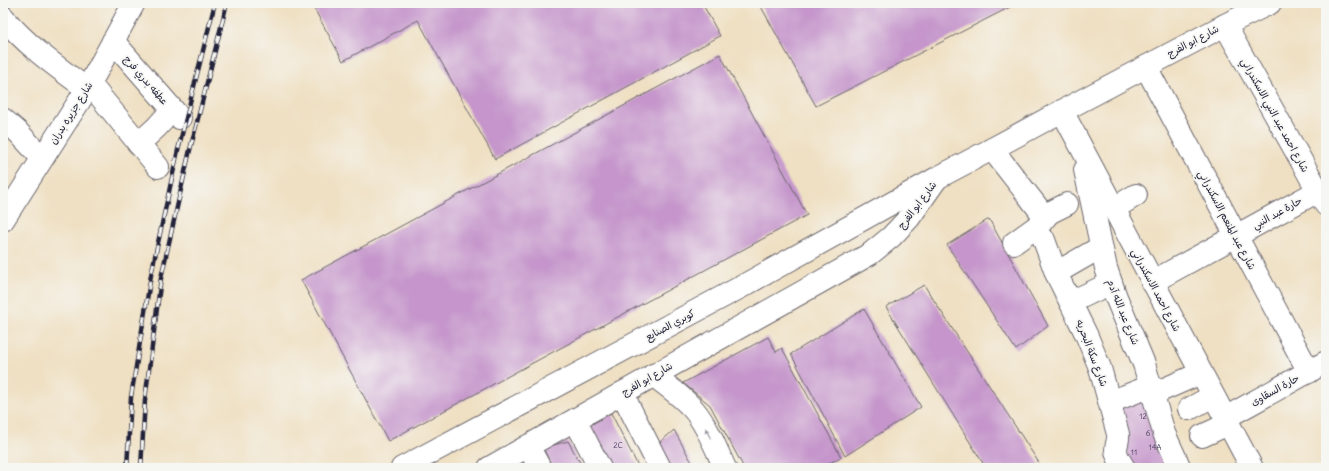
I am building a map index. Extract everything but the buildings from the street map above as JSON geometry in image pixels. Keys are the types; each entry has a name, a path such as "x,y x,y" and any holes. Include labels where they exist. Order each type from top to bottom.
{"street":[{"name":"شارع جزيره بدران","path":"3,220 88,86 134,3"},
{"name":"شارع ابو الفرج","path":"489,468 870,254 891,237 909,218 937,178 1225,25 1270,3"},
{"path":"3,17 17,34 34,49 88,86 158,167"},
{"name":"شارع احمد عبد النبي الاسكندراني","path":"1225,25 1322,198"},
{"name":"عطفه بدري فرج","path":"113,41 176,114 163,122 138,143"},
{"name":"شارع عبد المنعم الاسكندراني","path":"1146,67 1235,236 1317,367"},
{"name":"شارع احمد الاسكندراني","path":"1062,111 1252,468"},
{"path":"3,119 17,131 42,158"},
{"path":"992,149 1045,217"},
{"name":"شارع عبد الله آدم","path":"1083,150 1088,186 1101,247 1111,283 1144,364 1164,433 1180,468"},
{"name":"كوبري الصنايع","path":"402,468 741,287 937,178"},
{"path":"1114,209 1136,195"},
{"name":"حارة عبد النبي","path":"1152,282 1235,236 1322,198"},
{"path":"1014,243 1040,225 1045,217 1050,213 1067,204"},
{"name":"شارع سكة البحريه","path":"1044,240 1056,273 1071,302 1094,354 1110,402 1118,434 1119,439 1116,450 1117,456 1124,468"},
{"path":"1056,273 1101,247"},
{"path":"1071,302 1111,283"},
{"name":"حارة السقاوى","path":"1202,436 1317,367"},
{"path":"1110,402 1152,390 1201,373"},
{"path":"653,375 682,398 694,410 704,424 725,468"},
{"path":"622,393 660,468"},
{"path":"1189,409 1213,396"},
{"path":"575,420 600,468"},
{"path":"528,446 540,468"}],"railway":[{"path":"127,468 131,397 151,275 178,150 215,3"},
{"path":"141,468 145,400 161,278 189,154 227,3"}]}
